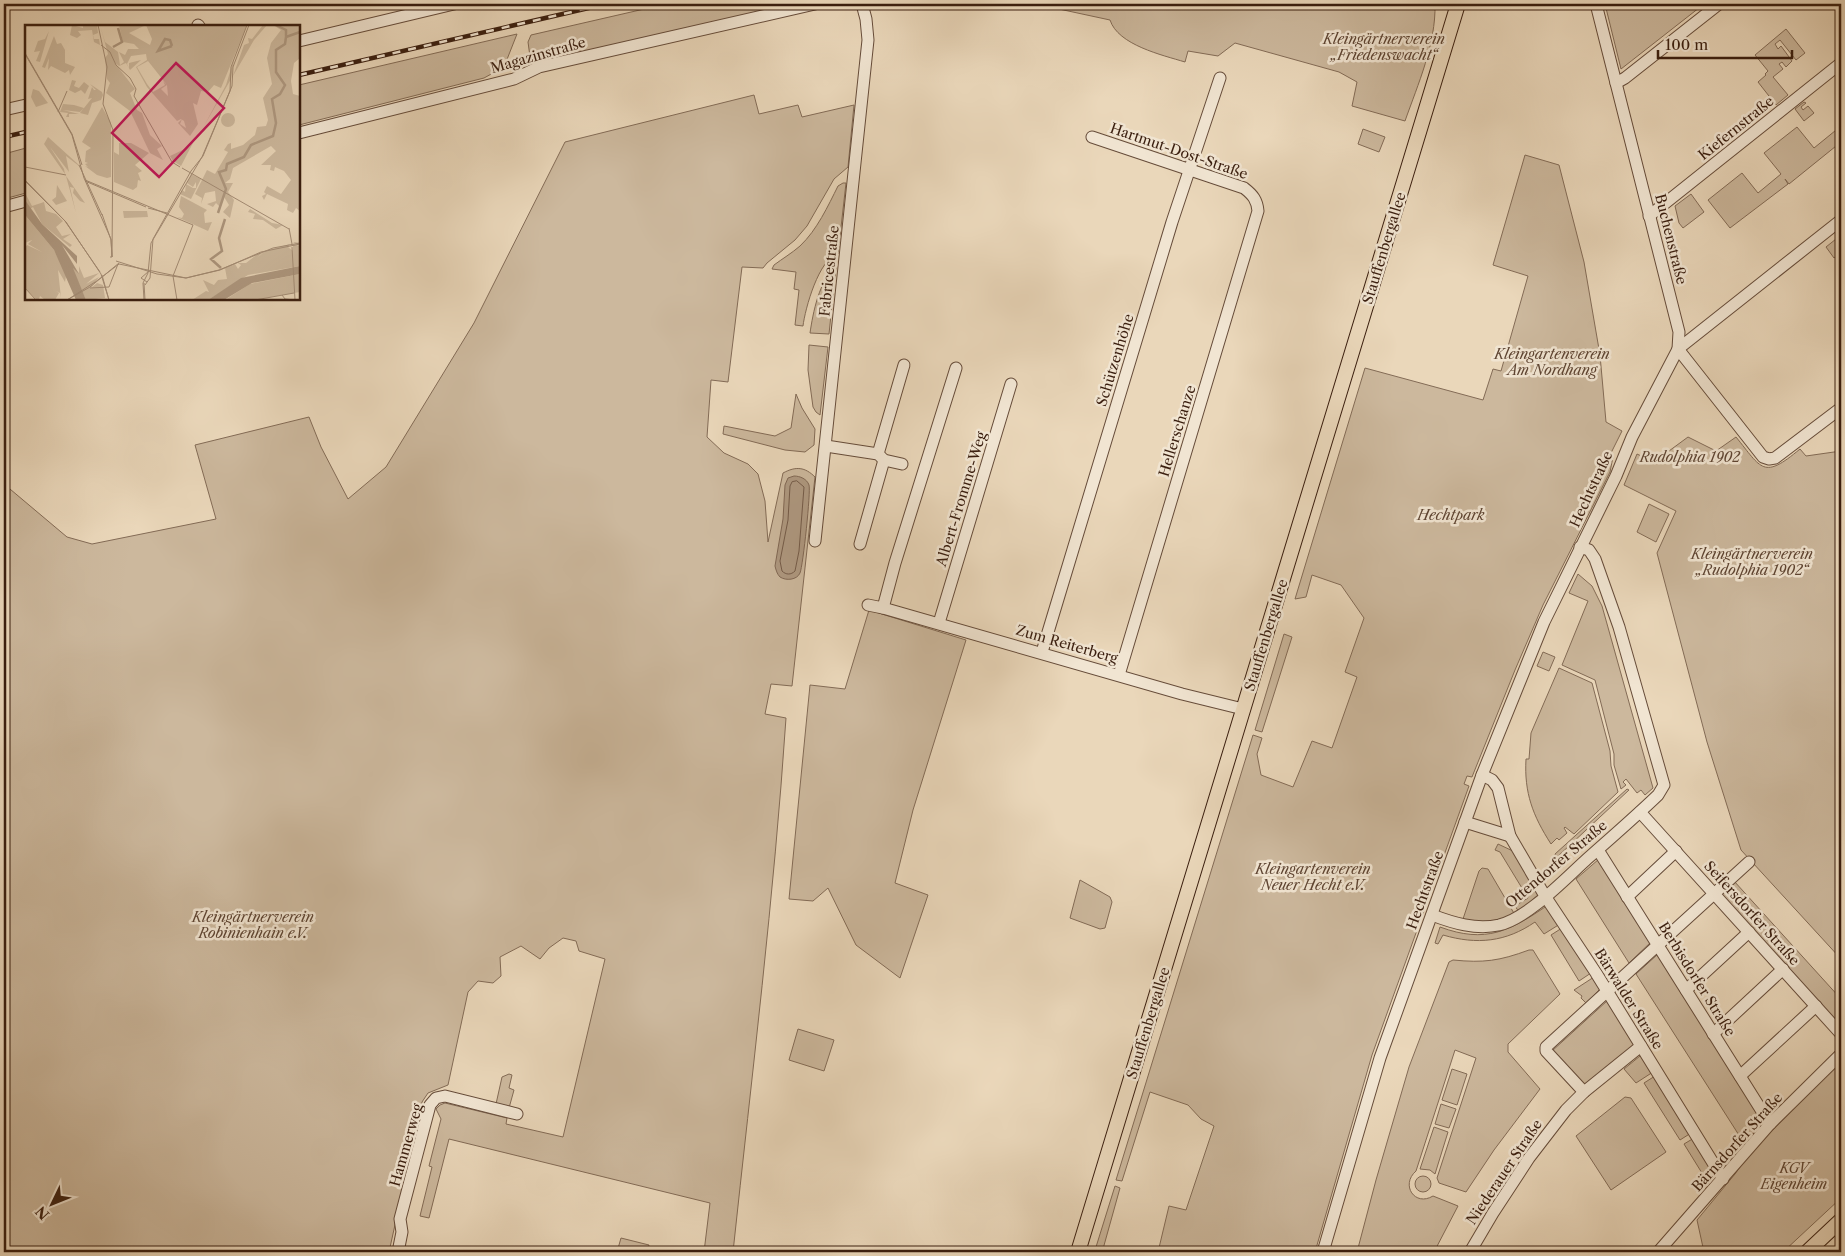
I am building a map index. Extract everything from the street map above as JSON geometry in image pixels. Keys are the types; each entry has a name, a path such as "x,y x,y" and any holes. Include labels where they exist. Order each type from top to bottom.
{"main road":[{"name":"Stauffenbergallee","path":"1448,4 1452,18"},
{"name":"Stauffenbergallee","path":"1078,1252 1444,50 1452,18 1458,4"},
{"path":"1807,1252 1841,1220"}],"street":[{"path":"300,41 454,4"},
{"name":"Magazinstraße","path":"300,133 514,79 539,68 815,4"},
{"name":"Fabricestraße","path":"815,540 868,40 862,4"},
{"name":"Buchenstraße","path":"1596,4 1679,332 1678,349"},
{"path":"1616,83 1625,78 1719,4"},
{"name":"Kiefernstraße","path":"1650,216 1841,63"},
{"name":"Schützenhöhe","path":"1042,652 1172,222 1220,78"},
{"path":"4,110 25,105"},
{"name":"Hartmut-Dost-Straße","path":"1092,137 1227,181 1244,188 1254,195"},
{"name":"Hellerschanze","path":"1119,675 1258,212 1254,195"},
{"path":"4,206 25,201"},
{"path":"1841,220 1678,349 1763,457 1775,458 1841,408"},
{"name":"Hechtstraße","path":"1324,1252 1380,1058 1482,776 1544,622 1616,476 1628,444 1678,349"},
{"path":"860,544 904,365"},
{"path":"883,608 956,368"},
{"name":"Albert-Fromme-Weg","path":"939,623 1011,384"},
{"path":"826,446 881,457 902,464"},
{"name":"Hechtstraße","path":"1580,547 1589,550 1595,559 1619,627 1664,785 1658,795"},
{"name":"Zum Reiterberg","path":"868,604 1042,652 1182,694 1244,709"},
{"name":"Bärwalder Straße","path":"1482,776 1492,780 1498,788 1510,836 1545,896 1607,991 1723,1179"},
{"name":"Ottendorfer Straße","path":"1432,915 1464,925 1480,927 1498,925 1519,916 1598,850 1658,795"},
{"name":"Seifersdorfer Straße","path":"1640,812 1841,1034"},
{"path":"1465,822 1510,836"},
{"name":"Berbisdorfer Straße","path":"1598,850 1770,1124"},
{"path":"1627,897 1676,851"},
{"path":"1584,1092 1546,1051 1546,1047 1749,862"},
{"path":"1686,990 1748,932"},
{"path":"1713,1034 1783,969"},
{"path":"1740,1076 1816,1006"},
{"name":"Niederauer Straße","path":"1470,1252 1508,1190 1545,1136 1566,1110 1584,1092 1641,1046"},
{"name":"Bärnsdorfer Straße","path":"1658,1252 1770,1124 1841,1054"},
{"name":"Hammerweg","path":"398,1252 402,1232 400,1220 430,1105 436,1098 445,1096 517,1114"}],"green space":[{"path":"666,4 794,4 531,64 528,42 531,35"},
{"name":"Kleingärtnerverein „Friedenswacht“","path":"1045,4 1435,4 1435,19 1429,49 1405,121 1352,106 1357,82 1339,72 1235,43 1218,56 1188,51 1185,62 1142,48 1131,42 1115,29 1110,20 1045,6"},
{"path":"1605,4 1704,4 1621,69"},
{"path":"1786,29 1805,53 1796,60 1780,40 1775,44 1778,49 1781,46 1792,61 1786,67 1782,62 1779,64 1783,69 1773,77 1788,95 1776,105 1758,82 1768,71 1755,55"},
{"path":"517,34 504,67 484,78 300,125 300,85"},
{"name":"Kleingärtnerverein Robinienhain e.V.","path":"754,95 759,114 798,105 802,117 854,105 848,167 834,179 807,226 795,240 763,268 742,267 728,382 711,380 707,437 724,453 748,464 758,474 765,501 768,542 783,473 792,469 804,469 815,477 792,686 771,684 765,714 786,718 769,919 733,1252 704,1252 710,1203 449,1139 429,1218 420,1216 432,1167 429,1166 441,1119 436,1109 440,1105 445,1103 507,1118 506,1124 563,1137 605,959 579,951 576,941 563,938 549,948 540,959 521,946 500,957 501,976 493,983 478,981 468,992 448,1085 428,1093 422,1102 389,1252 4,1252 4,484 67,537 92,544 216,519 195,445 309,417 321,447 348,499 386,467 474,323 565,142"},
{"path":"1804,102 1806,103 1801,107 1803,110 1808,106 1814,113 1804,121 1795,109"},
{"path":"1841,126 1841,142 1789,184 1785,179 1788,184 1730,228 1708,200 1742,173 1758,193 1781,174 1764,153 1797,127 1814,148"},
{"path":"1363,129 1385,137 1379,152 1358,144"},
{"path":"25,148 25,193 4,199 4,154"},
{"name":"Hechtpark","path":"1525,155 1559,165 1584,262 1600,355 1606,422 1622,431 1610,455 1613,457 1610,472 1543,605 1472,777 1467,776 1464,784 1469,786 1372,1055 1315,1252 1158,1252 1169,1206 1186,1210 1214,1126 1201,1119 1188,1105 1150,1092 1122,1181 1116,1180 1253,735 1262,738 1257,754 1261,775 1293,787 1312,741 1332,748 1357,677 1345,672 1364,618 1341,585 1312,575 1306,597 1295,599 1365,368 1483,400 1493,369 1501,371 1528,276 1493,265"},
{"path":"846,183 838,254 831,258 819,274 810,297 803,326 795,325 799,290 794,289 796,272 772,269 774,265 797,249 812,233 838,186"},
{"path":"1691,194 1704,212 1683,228 1679,223 1675,206"},
{"path":"1841,235 1841,252 1834,258 1826,247"},
{"path":"836,267 829,334 810,333 821,288"},
{"path":"809,345 828,347 820,415 813,407 808,370"},
{"path":"796,394 815,429 814,445 805,452 785,450 723,434 724,426 775,436 791,428"},
{"name":"Kleingärtnerverein „Rudolphia 1902“","path":"1688,437 1716,451 1736,437 1752,457 1764,467 1778,465 1800,449 1806,456 1841,451 1841,959 1741,850 1707,742 1657,553 1676,511 1624,485 1637,454 1654,462"},
{"path":"1649,504 1669,514 1656,542 1637,532"},
{"path":"1578,574 1592,586 1602,606 1653,788 1645,795 1641,790 1637,793 1626,779 1623,782 1626,785 1621,789 1595,680 1562,665 1588,601 1569,593"},
{"path":"869,610 966,640 913,810 895,883 928,895 900,978 856,945 828,888 813,901 789,899 810,685 845,689"},
{"path":"1284,634 1292,637 1262,732 1255,730"},
{"path":"1543,652 1555,657 1549,671 1537,666"},
{"path":"1559,668 1592,683 1610,751 1611,766 1618,792 1574,834 1565,827 1567,833 1559,840 1557,838 1551,844 1539,824 1531,804 1528,793 1526,759 1529,759 1531,733"},
{"path":"1627,789 1629,790 1556,858 1555,854"},
{"path":"1498,844 1515,852 1539,894 1519,912 1515,906 1528,898 1500,852 1495,850"},
{"path":"1599,859 1651,942 1629,963 1576,879"},
{"path":"1482,868 1488,869 1515,915 1499,922 1462,922 1479,871"},
{"path":"1080,880 1110,897 1112,902 1105,928 1100,929 1070,918"},
{"path":"1734,881 1841,999 1841,1029 1721,894"},
{"path":"1548,905 1560,924 1544,934 1535,922 1502,938 1479,941 1443,935 1438,944 1435,943 1440,927 1471,934 1497,932 1522,922"},
{"path":"1562,928 1591,973 1579,981 1551,935"},
{"path":"1533,950 1560,994 1508,1044 1508,1052 1540,1089 1494,1150 1466,1192 1439,1183 1437,1178 1476,1058 1455,1050 1416,1171 1409,1182 1415,1197 1426,1199 1433,1196 1458,1206 1434,1252 1357,1252 1409,1067 1449,962 1453,960 1491,960 1509,957"},
{"path":"1658,954 1764,1122 1744,1143 1636,974"},
{"path":"1594,977 1600,989 1586,1003 1581,998 1582,996 1574,990"},
{"path":"1607,1001 1635,1045 1585,1086 1552,1051"},
{"path":"798,1029 834,1040 824,1071 789,1060"},
{"path":"1640,1056 1643,1056 1653,1072 1636,1083 1624,1069"},
{"name":"KGV Eigenheim","path":"1841,1060 1841,1198 1783,1252 1704,1252 1697,1220 1749,1154"},
{"path":"1452,1069 1467,1074 1457,1105 1442,1100"},
{"path":"509,1074 512,1075 509,1088 514,1090 509,1108 496,1104 502,1077"},
{"path":"1655,1076 1691,1133 1680,1140 1644,1083"},
{"path":"1625,1097 1631,1098 1666,1152 1611,1190 1576,1136"},
{"path":"1441,1104 1456,1109 1449,1128 1435,1124"},
{"path":"1434,1127 1448,1132 1435,1174 1430,1170 1420,1169"},
{"path":"1694,1138 1718,1176 1710,1186 1684,1144"},
{"path":"1420,1176 1426,1176 1431,1181 1429,1190 1420,1192 1415,1187 1415,1181"},
{"path":"1115,1186 1120,1188 1103,1249 1096,1247"},
{"path":"621,1238 649,1245 648,1252 617,1252"}],"water":[{"path":"794,476 807,481 809,485 809,500 800,573 794,578 788,579 780,577 775,566 783,519 785,485 788,478"}],"railway":[{"path":"300,75 606,4"},
{"path":"4,137 25,132"}],"park label":[{"name":"Kleingartenverein Am Nordhang","path":"1552,362"},
{"name":"Rudolphia 1902","path":"1690,457"},
{"name":"Kleingartenverein Neuer Hecht e.V.","path":"1313,878"}]}
